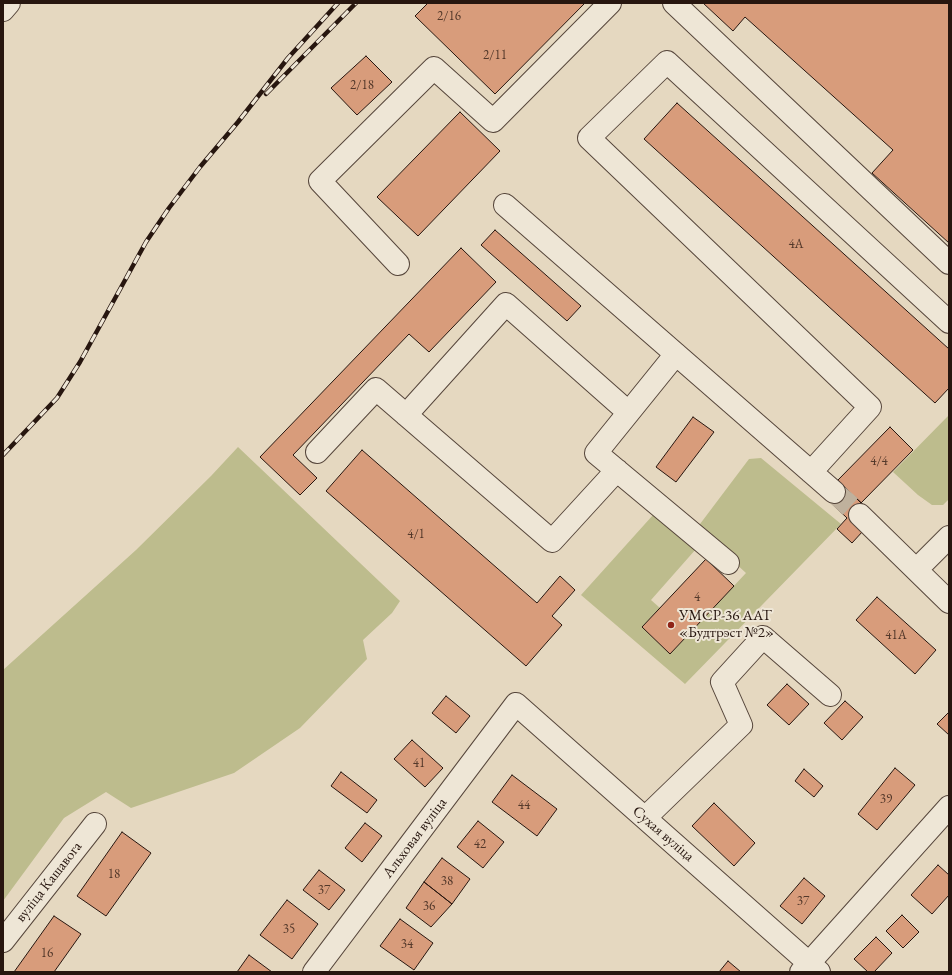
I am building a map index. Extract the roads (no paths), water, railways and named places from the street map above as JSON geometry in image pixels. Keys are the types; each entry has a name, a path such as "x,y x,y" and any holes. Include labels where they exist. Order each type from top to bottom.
{"street":[{"path":"3,10 9,3"},
{"path":"398,264 320,182 434,68 494,121 610,3"},
{"path":"674,3 949,263"},
{"path":"811,472 870,407 589,138 667,62 949,322"},
{"path":"505,205 834,492"},
{"path":"406,415 506,304 628,412"},
{"path":"676,354 596,453 728,563"},
{"path":"317,452 376,389 552,541 616,470"},
{"path":"860,515 917,569 949,602"},
{"path":"917,569 949,537"},
{"path":"645,818 741,725 722,682 763,637 830,695"},
{"name":"Сухая вуліца","path":"516,704 645,818 810,969 949,807"},
{"name":"Альховая вуліца","path":"314,972 516,704"},
{"name":"вуліца Кашавога","path":"3,940 95,824"}],"tunnel":[{"path":"834,492 860,515"}],"railway":[{"path":"3,455 57,398 80,362 146,242 169,208 288,58 338,3"},
{"path":"266,94 356,3"}],"place":[{"name":"УМСР-36 ААТ «Будтрэст №2»","path":"671,625"}]}
